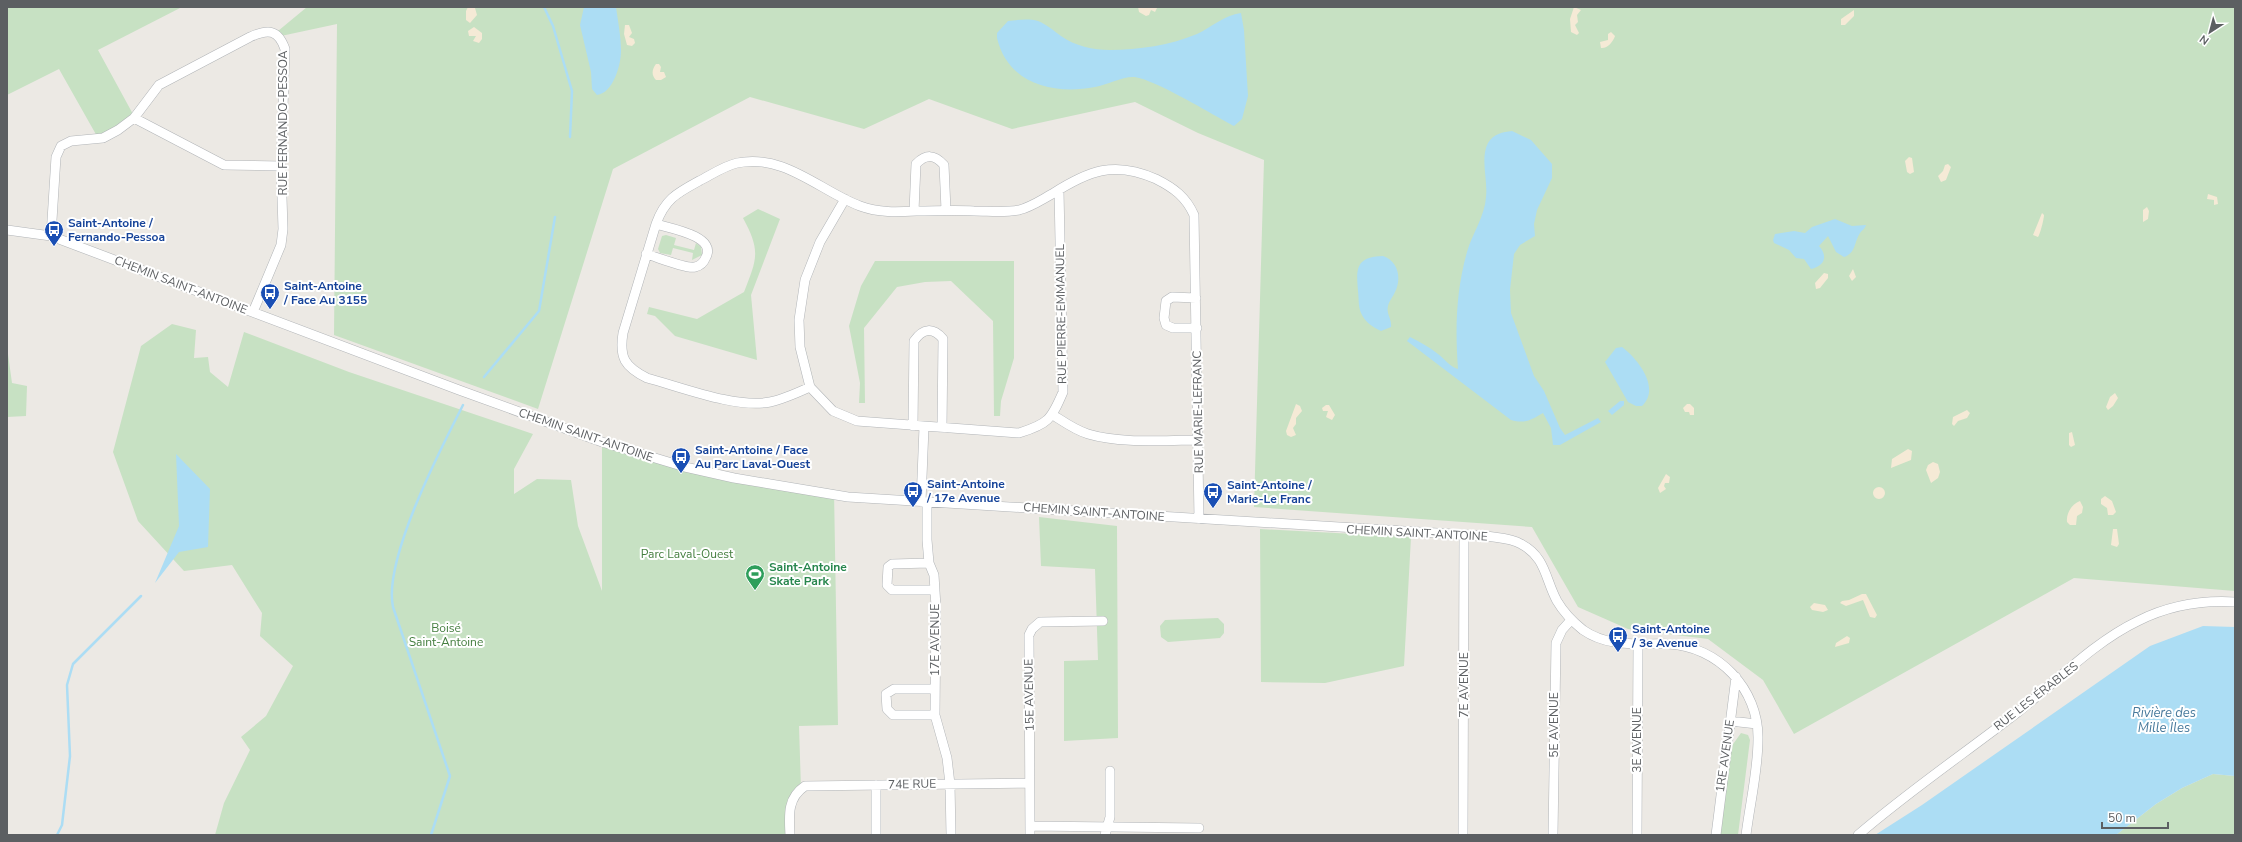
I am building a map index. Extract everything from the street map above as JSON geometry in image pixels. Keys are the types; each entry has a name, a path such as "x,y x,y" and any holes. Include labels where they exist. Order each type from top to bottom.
{"street":[{"name":"RUE FERNANDO-PESSOA","path":"51,236 56,157 61,146 70,141 103,138 118,130 134,118 159,85 250,37 263,32 275,33 281,40 285,49 282,166 283,230 281,245 253,312"},
{"path":"134,118 224,165 282,166"},
{"path":"914,211 916,164 922,158 930,156 938,158 944,164 946,210"},
{"name":"RUE MARIE-LEFRANC","path":"810,387 769,402 752,403 727,399 647,378 635,372 625,362 620,350 623,334 646,254 661,210 668,200 682,190 736,163 763,163 791,171 811,179 845,199 872,210 888,212 946,210 1008,212 1021,210 1034,205 1087,174 1119,168 1151,177 1179,193 1189,202 1194,215 1199,519"},
{"name":"RUE PIERRE-EMMANUEL","path":"845,199 810,263 801,300 800,347 810,387 833,411 843,417 857,421 1019,433 1038,427 1053,415 1063,392 1059,190"},
{"path":"646,254 693,267 701,264 707,257 708,250 705,242 698,238 656,224"},
{"name":"CHEMIN SAINT-ANTOINE","path":"7,230 51,236 459,390 602,442 685,467 797,490 848,497 1464,535 1504,539 1520,543 1540,558 1557,601 1571,620 1589,634 1605,641 1638,645 1668,644 1700,650 1724,665 1736,677 1747,694 1757,724 1758,739 1746,835"},
{"path":"1196,298 1172,297 1166,301 1164,318 1166,325 1173,328 1197,328"},
{"path":"913,426 914,341 920,333 928,330 937,332 943,339 942,428"},
{"path":"1053,415 1073,428 1088,434 1108,438 1198,440"},
{"name":"17E AVENUE","path":"924,427 924,502 929,563 934,574 935,590 935,715 947,758 950,784 951,835"},
{"name":"7E AVENUE","path":"1463,835 1464,535"},
{"name":"17E AVENUE","path":"929,563 892,564 888,567 886,572 887,585 892,590 935,590"},
{"name":"RUE LES ÉRABLES","path":"1858,835 1881,815 2018,712 2108,638 2138,621 2163,611 2219,601 2235,602"},
{"name":"5E AVENUE","path":"1553,835 1556,643 1562,630 1571,620"},
{"name":"15E AVENUE","path":"1030,830 1029,635 1040,622 1103,621"},
{"name":"3E AVENUE","path":"1637,835 1638,645"},
{"name":"1RE AVENUE","path":"1716,835 1736,677"},
{"name":"17E AVENUE","path":"935,715 893,715 887,709 886,694 894,689 936,689"},
{"path":"1730,721 1757,724"},
{"path":"1106,832 1110,817 1110,771"},
{"name":"74E RUE","path":"790,835 790,806 797,793 804,786 1029,783"},
{"path":"876,785 876,835"},
{"path":"1030,830 1106,832 1199,828"}],"green space":[{"path":"7,7 182,7 98,50 134,116 98,138 59,69 7,95"},
{"path":"307,7 2235,7 2235,591 2074,578 1794,734 1763,680 1708,639 1628,629 1578,607 1532,527 1254,507 1264,160 1198,133 1135,102 1012,129 929,99 864,129 750,97 613,169 538,409 334,335 337,24 281,36 278,31"},
{"path":"758,209 780,219 751,295 757,360 675,336 655,316 647,314 649,307 697,319 744,292 754,263 755,247 749,229 743,218"},
{"path":"666,235 676,238 674,245 694,250 696,243 701,247 702,255 692,260 693,253 673,248 671,255 660,253 658,249 662,236"},
{"path":"875,261 1014,261 1014,358 1001,401 1000,416 994,416 993,321 951,281 925,282 897,287 864,328 865,403 859,403 860,383 849,326 861,286"},
{"name":"Boisé Saint-Antoine","path":"172,324 196,330 194,358 208,357 210,372 228,387 244,332 349,372 533,434 514,469 514,494 537,479 571,480 578,526 602,591 602,442 685,467 834,490 838,725 799,726 801,789 797,791 790,835 215,835 224,803 250,750 241,737 266,716 293,666 260,636 262,613 232,565 184,571 138,521 113,452 141,346"},
{"path":"7,347 12,383 27,386 26,416 7,417"},
{"path":"1039,517 1117,526 1118,738 1064,741 1064,661 1098,660 1095,569 1041,566"},
{"path":"1260,529 1411,537 1404,666 1325,683 1261,682"},
{"path":"1218,618 1224,624 1224,633 1220,638 1168,642 1161,637 1160,626 1165,620"},
{"path":"1741,733 1748,735 1750,740 1738,835 1720,835 1731,747"},
{"path":"2213,774 2235,776 2235,835 2116,835 2156,804 2182,788"}],"sand":[{"path":"468,7 475,8 477,15 470,23 466,20 466,11"},
{"path":"1138,7 1157,8 1155,12 1151,10 1149,15 1146,16 1139,12"},
{"path":"1574,7 1581,10 1577,15 1578,22 1575,25 1579,33 1577,35 1571,32 1570,19"},
{"path":"1854,10 1854,16 1845,25 1841,25 1841,19"},
{"path":"625,25 629,25 632,33 629,37 634,39 635,43 632,46 627,45 624,34"},
{"path":"474,27 482,33 482,39 479,43 473,41 476,36 469,36 468,31"},
{"path":"1611,32 1615,36 1613,41 1610,45 1601,48 1600,42 1608,40 1608,34"},
{"path":"656,64 659,64 661,67 660,72 664,72 666,77 661,80 656,80 653,76 653,70"},
{"path":"1909,157 1912,158 1914,172 1910,174 1907,172 1905,161"},
{"path":"1948,164 1951,167 1946,180 1941,182 1938,176 1943,171 1945,165"},
{"path":"2208,194 2217,197 2218,204 2214,205 2214,200 2207,199"},
{"path":"2147,207 2149,211 2148,219 2143,222 2143,210"},
{"path":"2042,213 2044,217 2038,237 2033,235"},
{"path":"1853,269 1856,277 1852,281 1849,276"},
{"path":"1824,273 1828,274 1828,278 1820,288 1816,289 1815,283"},
{"path":"2115,393 2118,398 2113,406 2108,410 2106,407 2110,397"},
{"path":"1296,404 1300,406 1302,411 1296,418 1296,424 1293,428 1296,435 1291,437 1287,435 1286,431"},
{"path":"1687,404 1690,404 1694,408 1694,415 1690,415 1689,412 1685,412 1683,408"},
{"path":"1329,405 1335,415 1332,420 1326,417 1328,411 1323,411 1322,408"},
{"path":"1967,410 1970,413 1967,418 1958,421 1954,426 1952,424 1953,417"},
{"path":"2072,432 2075,445 2071,447 2069,445 2069,433"},
{"path":"1908,449 1912,451 1911,460 1891,468 1892,459"},
{"path":"1933,462 1938,464 1940,472 1938,478 1931,483 1926,470 1928,465"},
{"path":"1666,474 1670,477 1669,483 1665,483 1664,486 1666,489 1660,493 1658,488"},
{"path":"1879,487 1883,489 1885,493 1883,497 1879,499 1875,497 1873,493 1875,489"},
{"path":"2105,496 2112,501 2116,512 2113,515 2108,515 2107,508 2101,504 2101,499"},
{"path":"2080,501 2083,507 2082,513 2077,516 2076,525 2070,525 2067,522 2067,519 2070,509 2074,504"},
{"path":"2113,529 2117,529 2119,544 2117,547 2111,545"},
{"path":"1862,594 1866,594 1877,615 1875,618 1870,617 1863,600 1846,606 1840,603"},
{"path":"1814,603 1825,605 1828,610 1823,612 1812,610 1810,607"},
{"path":"1847,636 1850,638 1849,643 1835,647 1836,643"}],"water":[{"path":"584,7 616,7 621,51 620,64 612,84 603,93 597,95 592,89 591,72 580,25"},
{"path":"1241,13 1244,30 1248,96 1242,119 1234,126 1154,83 1133,77 1128,77 1100,86 1079,89 1048,87 1034,83 1022,76 1011,66 1003,54 997,38 997,33 1008,21 1030,20 1041,22 1066,39 1084,47 1104,50 1132,49 1165,44 1187,38 1229,16"},
{"path":"1512,131 1531,140 1552,164 1552,178 1537,210 1534,224 1535,236 1520,245 1514,254 1510,290 1511,313 1534,376 1544,391 1560,428 1565,435 1598,418 1601,422 1560,445 1553,445 1551,428 1543,413 1528,421 1520,422 1511,420 1407,341 1410,337 1421,343 1438,354 1452,367 1458,369 1457,310 1463,267 1485,204 1486,190 1484,162 1486,149 1488,143 1493,137"},
{"path":"1835,219 1852,226 1866,225 1858,236 1851,253 1844,257 1836,252 1828,236 1819,246 1824,253 1824,260 1819,266 1811,269 1804,259 1796,258 1789,250 1774,243 1773,240 1775,234 1794,231 1805,233 1812,227"},
{"path":"1383,256 1388,258 1395,266 1398,281 1395,292 1388,306 1391,327 1381,331 1368,323 1361,312 1357,276 1360,265 1363,261 1374,257"},
{"path":"1622,347 1635,359 1645,374 1649,391 1647,399 1642,406 1636,406 1628,402 1605,362 1616,348"},
{"path":"1620,401 1624,401 1624,405 1612,415 1608,411"},
{"path":"176,454 210,489 208,547 179,552 155,583 179,526"},
{"name":"Rivière des Mille Îles","path":"2203,626 2235,627 2235,776 2213,774 2182,788 2156,804 2116,835 1875,835 1922,805 2150,646"}],"waterway":[{"path":"544,7 553,26 572,91 570,137"},
{"path":"484,377 539,311 555,217"},
{"path":"431,835 450,776 393,607 392,587 396,562 416,505 428,476 463,405"},
{"path":"57,835 62,825 70,756 67,685 73,664 141,596"}],"place":[{"name":"Saint-Antoine / Fernando-Pessoa","path":"54,247"},
{"name":"Saint-Antoine / Face Au 3155","path":"270,310"},
{"name":"Saint-Antoine / Face Au Parc Laval-Ouest","path":"681,474"},
{"name":"Saint-Antoine / 17e Avenue","path":"913,508"},
{"name":"Saint-Antoine / Marie-Le Franc","path":"1213,509"},
{"name":"Saint-Antoine Skate Park","path":"755,591"},
{"name":"Saint-Antoine / 3e Avenue","path":"1618,653"}],"park label":[{"name":"Parc Laval-Ouest","path":"687,554"}]}
